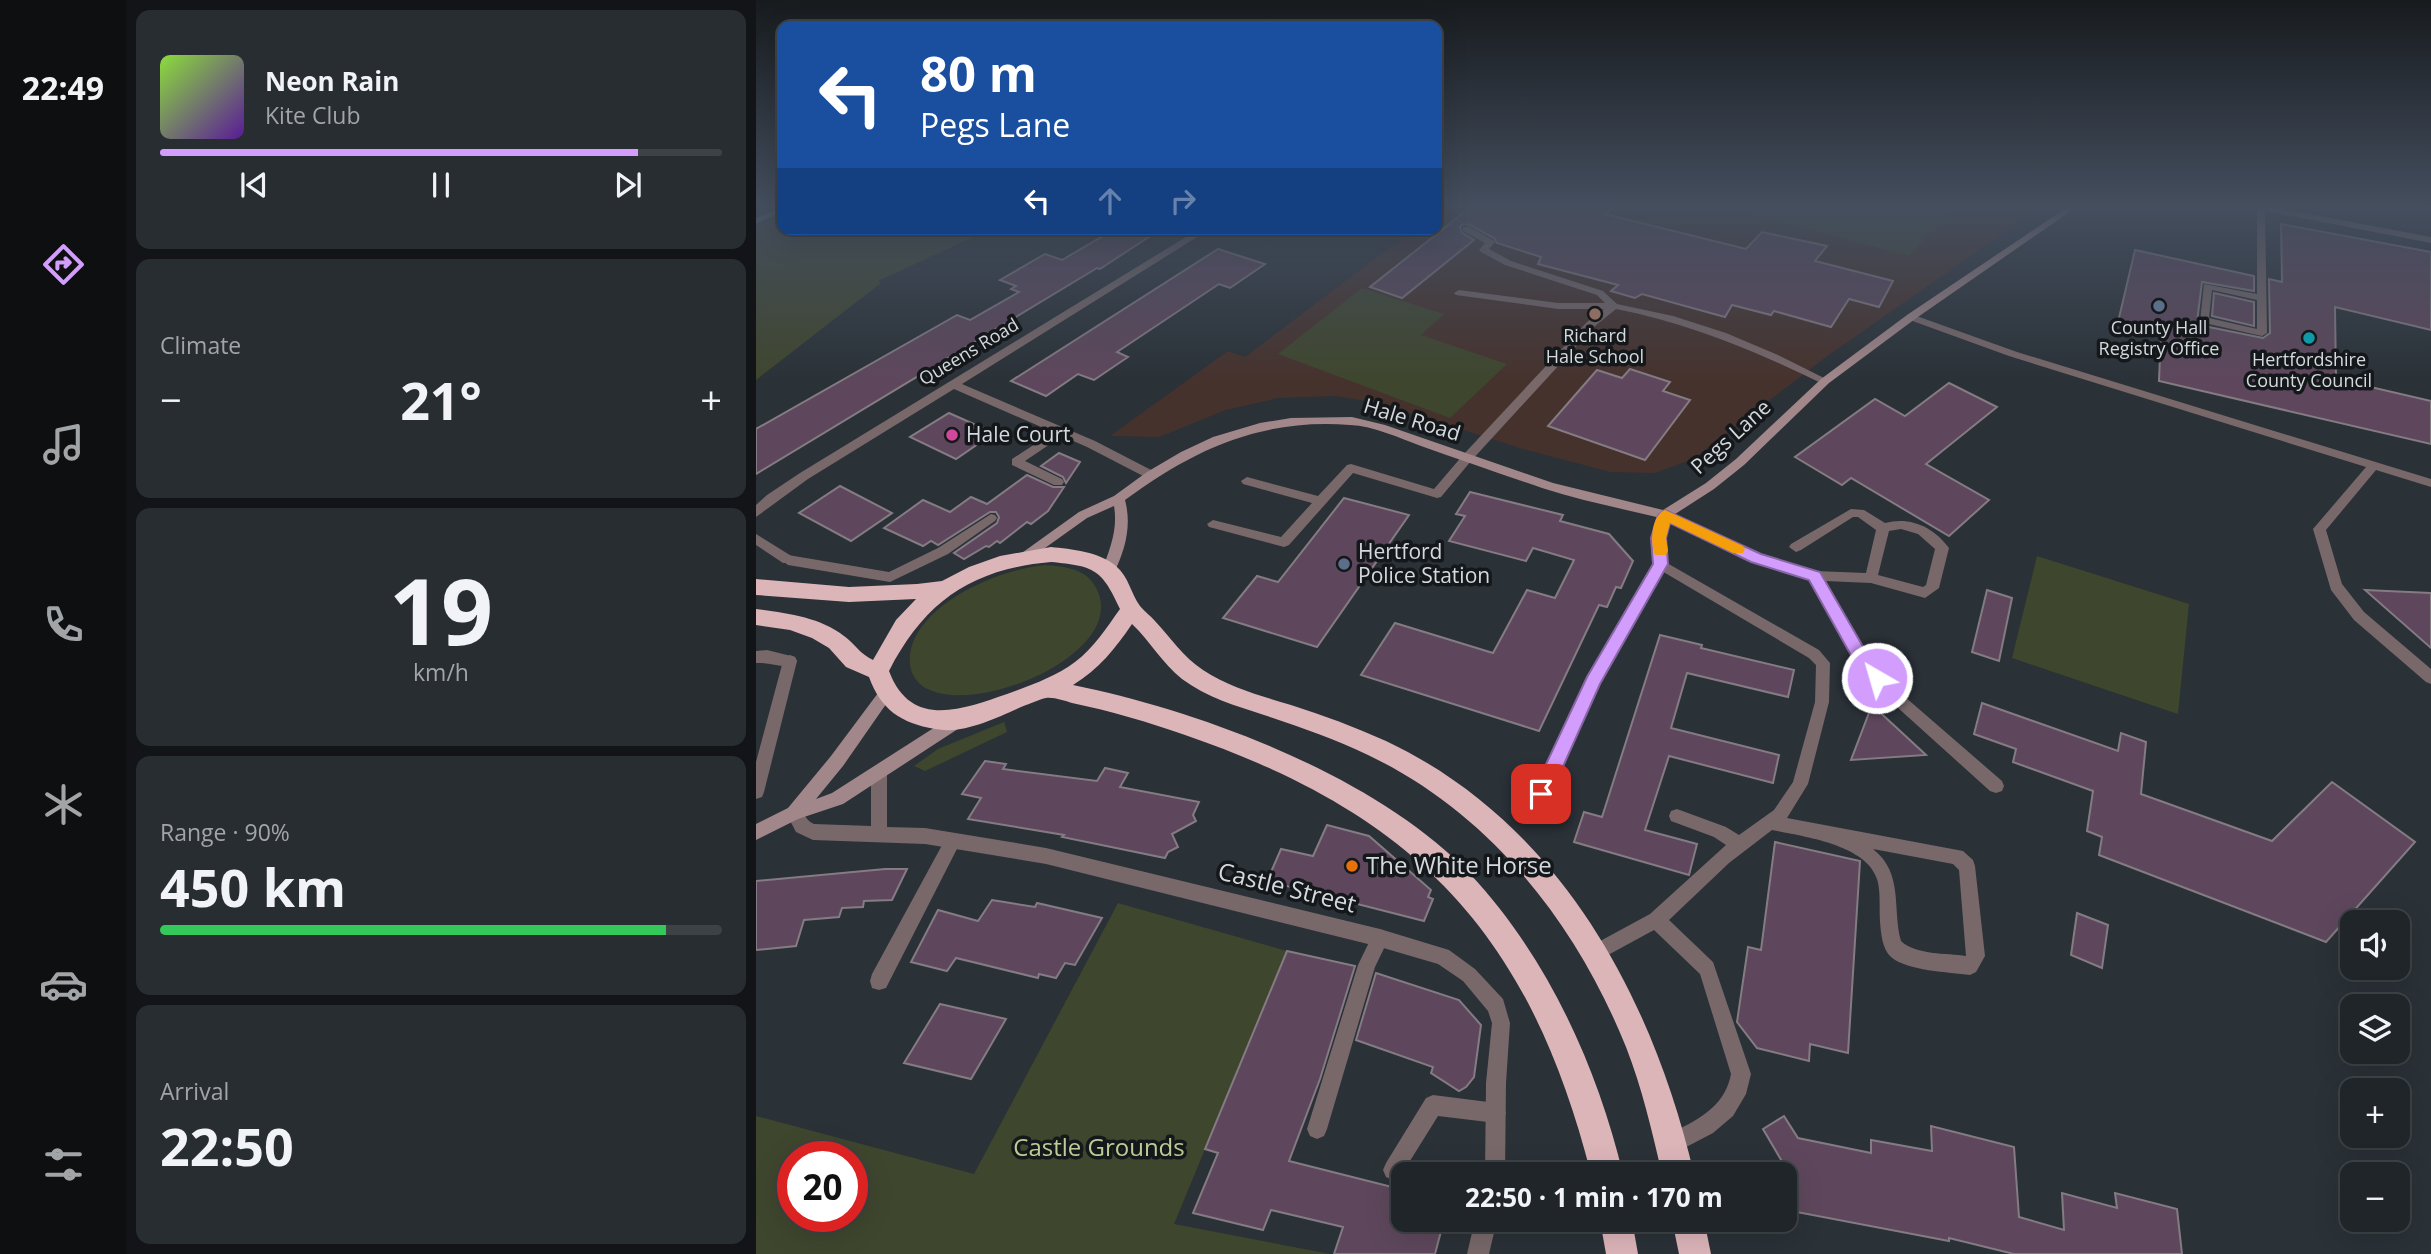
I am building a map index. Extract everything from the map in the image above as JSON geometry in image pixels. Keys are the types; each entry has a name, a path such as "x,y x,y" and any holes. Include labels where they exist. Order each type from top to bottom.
{"highway":[{"path":"1131,609 1104,648 1083,668 1046,689 960,720 936,720 903,709 886,693 878,671 899,630 916,611 947,587 968,576 1026,555 1057,554 1084,558 1109,570 1127,596 1131,609 1181,667 1209,685 1328,727 1393,756 1449,790 1502,833 1542,874 1572,912 1597,952 1638,1036 1675,1159"},
{"path":"756,587 855,597 912,593 947,587"},
{"path":"756,617 792,622 819,632 837,642 854,661 878,671"},
{"path":"1046,689 1084,695 1129,708 1263,753 1373,811 1428,852 1470,894 1513,950 1548,1012 1574,1068 1604,1162"},
{"path":"1618,1232 1622,1254"},
{"path":"1690,1232 1695,1254"}],"main road":[{"name":"Pegs Lane","path":"1665,515 1710,486 1740,462 1825,381 1989,265"},
{"name":"Hale Road","path":"1026,555 1083,515 1118,499 1151,475 1217,440 1260,427 1311,421 1352,421 1385,429 1550,486 1665,515"},
{"path":"1109,570 1123,530 1124,515 1118,499"},
{"path":"794,813 837,761 886,693"},
{"path":"756,831 794,813 837,799 960,720"}],"street":[{"name":"Queens Road","path":"756,513 771,498 804,476 1148,265"},
{"path":"1513,265 1600,293 1614,306"},
{"path":"2262,265 2262,298 2262,332 2204,320 2207,286 2262,298"},
{"path":"1459,293 1558,306 1614,306 1655,313 1717,334 1825,381"},
{"path":"1213,524 1284,542 1351,468 1437,494 1591,324 1614,306"},
{"path":"1912,317 2013,354 2431,483"},
{"path":"953,384 1061,431 1151,475"},
{"path":"1058,482 1016,462 1061,431"},
{"path":"2374,467 2319,528 2336,586 2359,617 2431,678"},
{"path":"1247,481 1320,501"},
{"path":"1796,547 1850,513 1860,513 1883,528"},
{"path":"1541,794 1593,682 1660,564 1658,538 1665,515 1756,558 1815,576 1871,579 1925,593 1932,589 1942,548 1931,535 1916,526 1896,523 1883,528"},
{"path":"756,539 788,559 890,577 943,551 990,518"},
{"path":"1871,579 1883,528"},
{"path":"1597,952 1656,919 1739,845 1773,823 1800,785 1822,702 1823,663 1798,642 1660,564"},
{"path":"1815,576 1863,662 1892,694 1996,786"},
{"path":"756,657 790,661 756,792"},
{"path":"879,773 879,832"},
{"name":"Castle Street","path":"794,813 802,827 813,832 879,832 1046,856 1443,956 1469,975 1496,1006 1501,1023 1495,1162"},
{"path":"1677,816 1720,832 1739,845"},
{"path":"1773,823 1829,832 1957,857 1967,866 1976,956 1970,966 1900,953 1891,942 1888,882 1881,868 1858,849 1829,832"},
{"path":"878,981 953,841"},
{"path":"1656,919 1707,968 1741,1074 1740,1088 1730,1105 1675,1159"},
{"path":"1317,1129 1367,965 1380,938"},
{"path":"1398,1162 1433,1105 1496,1113"},
{"path":"1478,1254 1483,1232"}],"shaded area":[{"name":"Richard Hale School","path":"1367,265 1958,265 1826,357 1693,459 1655,473 1610,472 1523,449 1379,403 1335,396 1278,398 1226,410 1159,437 1110,436 1228,351 1245,357"}],"green space":[{"path":"756,265 914,265 878,281 881,283 756,380"},
{"path":"1362,288 1444,314 1421,335 1507,364 1450,418 1278,354"},
{"path":"2037,556 2189,604 2178,714 2012,658"},
{"path":"1044,565 1065,567 1079,572 1095,586 1100,614 1087,641 1059,664 1024,682 985,693 950,695 923,686 910,665 910,651 914,639 929,618 953,598 982,582 1013,571"},
{"path":"1004,722 1007,732 925,771 914,766 938,749"},
{"name":"Castle Grounds","path":"1118,903 1287,951 1174,1224 1330,1254 756,1254 756,1116 850,1141 777,1141 777,1232 868,1232 868,1146 974,1174"}],"building":[{"path":"1027,265 1107,265 756,474 756,429 957,315 970,320 1019,292 1011,289 1016,286 1000,280"},
{"path":"1194,265 1264,265 1230,288 1219,284 1117,352 1128,357 1094,380 1078,374 1046,396 1011,381"},
{"path":"1398,265 1444,265 1402,298 1370,287"},
{"path":"1540,265 1829,265 1893,281 1879,307 1849,299 1831,327 1774,311 1771,315 1732,305 1725,317 1642,294 1635,298 1611,291 1618,285"},
{"name":"Hertfordshire County Council","path":"2132,265 2201,265 2254,276 2254,291 2202,282 2197,322 2199,325 2263,338 2270,333 2269,279 2282,282 2282,265 2431,265 2431,330 2335,307 2336,379 2431,401 2431,444 2159,381 2161,332 2118,322"},
{"path":"2214,293 2254,302 2254,326 2212,316"},
{"path":"1630,369 1670,382 1663,391 1690,400 1645,460 1548,426 1597,370 1622,378"},
{"path":"1949,383 1997,407 1926,464 1989,500 1949,536 1851,478 1842,485 1795,457 1875,399 1905,416"},
{"name":"Hale Court","path":"949,413 994,433 956,459 910,437"},
{"path":"1059,453 1080,462 1066,483 1063,477 1041,466"},
{"path":"1027,475 1053,487 1064,487 1048,511 1031,524 1027,522 1000,543 997,541 964,559 954,553 997,523 999,517 996,512 990,512 938,545 931,541 923,546 884,528 923,500 950,512 971,497 987,504"},
{"path":"840,486 892,513 851,541 799,513"},
{"path":"1470,492 1563,515 1560,521 1609,534 1633,561 1621,588 1616,587 1607,607 1599,605 1539,731 1361,675 1395,623 1493,653 1527,590 1555,598 1574,560 1533,548 1526,561 1449,541 1465,516 1456,514"},
{"name":"Hertford Police Station","path":"1344,498 1409,515 1317,647 1223,618 1257,576 1278,582"},
{"path":"1987,590 2012,598 1999,661 1972,652"},
{"path":"2365,590 2431,593 2431,648"},
{"path":"1660,635 1702,645 1701,648 1794,670 1788,697 1687,673 1671,728 1779,755 1773,783 1669,756 1645,830 1697,844 1689,875 1574,842 1584,812 1602,817"},
{"path":"1982,703 2118,751 2121,733 2146,742 2141,794 2272,841 2332,782 2415,842 2354,910 2340,910 2340,926 2326,942 2099,855 2102,837 2087,831 2093,791 2013,762 2016,749 1974,734"},
{"path":"1872,705 1926,755 1851,760"},
{"path":"985,761 1006,764 1003,769 1097,781 1105,768 1128,773 1120,787 1199,802 1193,815 1196,821 1172,834 1178,847 1168,852 1165,858 1062,837 1064,835 968,819 981,798 962,794"},
{"path":"1327,825 1369,836 1431,890 1428,897 1433,899 1424,921 1267,881 1281,849 1313,856"},
{"path":"1775,842 1860,861 1848,1053 1810,1044 1809,1061 1757,1048 1737,1022 1748,947 1761,950"},
{"path":"907,869 892,900 864,901 863,907 842,908 839,917 804,920 796,946 756,950 756,881"},
{"path":"992,900 1035,907 1037,903 1102,918 1075,965 1065,963 1056,978 1039,974 1038,978 956,958 947,971 911,962 938,910 978,921"},
{"path":"2077,913 2108,925 2102,968 2071,955"},
{"path":"1287,951 1355,966 1320,1079 1289,1161 1391,1187 1391,1232 1441,1232 1435,1254 1334,1254 1343,1227 1271,1210 1263,1230 1193,1213 1218,1153 1205,1149"},
{"path":"1376,973 1459,1000 1481,1025 1474,1077 1466,1087 1459,1091 1431,1073 1433,1067 1356,1040"},
{"path":"940,1004 1006,1019 971,1079 904,1063"},
{"path":"1784,1116 1798,1138 1871,1153 1871,1140 1932,1151 1931,1126 2014,1147 2019,1217 2064,1230 2062,1193 2117,1208 2115,1193 2177,1209 2182,1254 2014,1254 1949,1238 1949,1241 1797,1212 1797,1162 1782,1162 1763,1129"}],"slow traffic":[{"path":"1661,551 1658,538 1665,515 1738,549"}],"place":[{"name":"County Hall Registry Office","path":"2159,306"},
{"name":"Richard Hale School","path":"1595,314"},
{"name":"Hertfordshire County Council","path":"2309,338"},
{"name":"Hale Court","path":"952,435"},
{"name":"Hertford Police Station","path":"1344,564"},
{"name":"The White Horse","path":"1352,866"}],"route":[{"path":"1541,794 1593,682 1660,564 1658,538 1665,515 1756,558 1815,576 1863,662 1877,678"}]}
